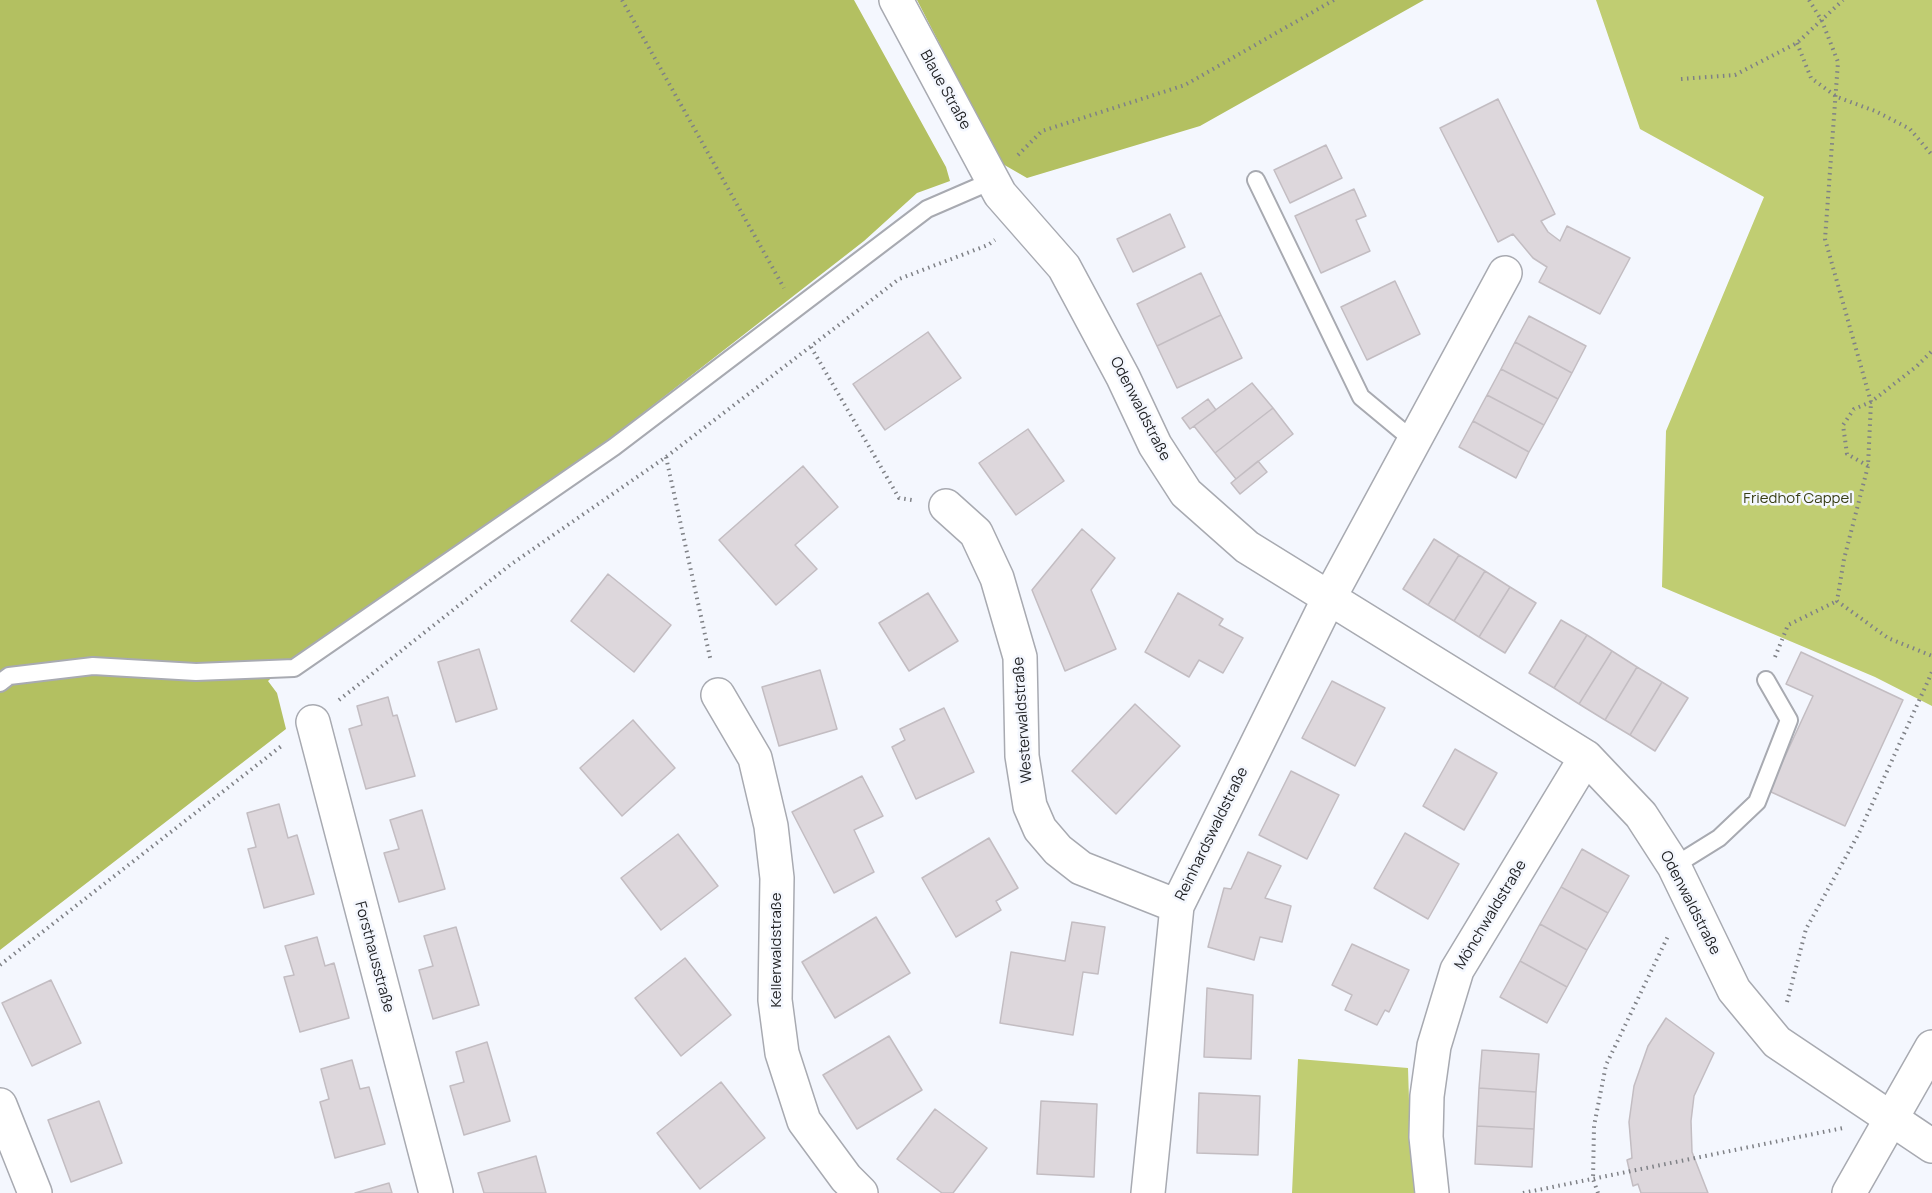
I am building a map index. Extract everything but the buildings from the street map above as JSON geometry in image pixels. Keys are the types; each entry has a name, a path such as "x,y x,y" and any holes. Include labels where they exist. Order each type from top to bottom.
{"street":[{"name":"Blaue Straße","path":"896,0 994,180"},
{"name":"Odenwaldstraße","path":"994,180 999,194 1064,267 1123,377 1155,445 1186,493 1247,547 1328,600 1586,757 1641,815 1674,866 1734,990 1777,1042 1932,1146"},
{"path":"1328,600 1505,273"},
{"name":"Westerwaldstraße","path":"946,506 976,533 997,578 1020,657 1022,756 1030,806 1040,829 1058,850 1081,868 1177,906"},
{"name":"Reinhardswaldstraße","path":"1148,1193 1177,906 1328,600"},
{"name":"Kellerwaldstraße","path":"718,695 755,758 771,826 777,878 775,1000 782,1053 804,1121 846,1178 861,1193"},
{"name":"Forsthausstraße","path":"312,722 436,1193"},
{"name":"Mönchwaldstraße","path":"1432,1193 1426,1137 1427,1096 1434,1046 1457,970 1586,757"},
{"path":"1849,1193 1932,1047"},
{"path":"0,1105 35,1193"}],"lane":[{"path":"0,683 9,676 93,666 196,672 294,668 614,447 795,306 927,209 994,180"},
{"path":"1256,180 1361,397 1414,441"},
{"path":"1674,866 1719,838 1757,802 1789,720 1766,680"}],"path":[{"path":"622,0 795,306"},
{"path":"994,180 1042,131 1185,85 1334,0"},
{"path":"1809,0 1822,21 1838,62 1825,239 1871,402 1868,466 1844,559 1837,601"},
{"path":"1681,79 1735,75 1797,43 1843,0"},
{"path":"1797,43 1811,78 1837,97 1875,111 1910,129 1932,155"},
{"path":"0,965 510,565 666,457 899,279 988,245 1023,219"},
{"path":"811,347 899,498 946,506"},
{"path":"1868,466 1847,454 1843,425 1854,409 1871,402 1917,366 1932,351"},
{"path":"666,457 718,695"},
{"path":"1837,601 1888,638 1932,656"},
{"path":"1766,680 1788,625 1837,601"},
{"path":"1777,1042 1806,929 1859,833 1932,672"},
{"path":"1598,1193 1593,1179 1594,1126 1606,1065 1642,985 1689,896"},
{"path":"1523,1193 1849,1127"}],"green space":[{"path":"0,0 854,0 946,167 950,181 917,193 864,241 611,438 293,658 268,681 277,693 286,729 0,950"},
{"path":"917,0 1424,0 1200,126 1027,178 1001,163"},
{"name":"Friedhof Cappel","path":"1596,0 1932,0 1932,706 1875,677 1662,587 1666,431 1764,197 1640,129"},
{"path":"1298,1059 1408,1068 1410,1133 1418,1193 1292,1193"}]}
